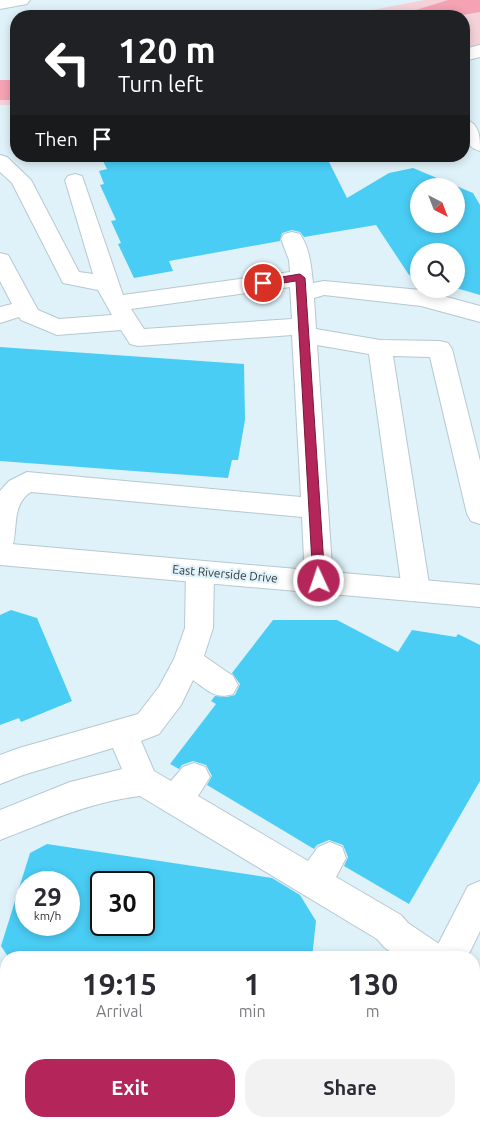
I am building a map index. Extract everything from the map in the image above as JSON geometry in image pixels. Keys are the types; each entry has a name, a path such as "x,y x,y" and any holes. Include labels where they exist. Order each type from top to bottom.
{"main road":[{"path":"0,4 21,0"},
{"path":"470,136 476,148"},
{"path":"0,162 21,180 71,278 117,304"},
{"path":"75,180 117,304 138,338 304,330 380,348 440,349 480,514"},
{"path":"0,260 14,301 29,315 57,327 117,304 298,267"},
{"path":"298,267 324,288 421,298 480,314"},
{"path":"298,267 304,330 319,581"},
{"path":"0,315 14,301"},
{"path":"380,348 416,590"},
{"path":"0,545 6,500 15,488 27,482 315,508"},
{"name":"East Riverside Drive","path":"0,554 480,596"},
{"path":"0,770 19,762 148,725 170,696 188,661 199,628 200,572"},
{"path":"188,661 223,685"},
{"path":"122,733 143,781"},
{"path":"0,825 71,795 114,784 143,781 184,789 321,870 396,935 420,951"},
{"path":"452,951 480,897"}],"shaded area":[{"path":"424,0 480,0 480,48 470,50 470,10 372,10"},
{"path":"10,81 10,105 0,105 0,83"}],"building":[{"path":"104,162 329,162 347,198 389,173 413,168 437,178 410,178 410,233 465,233 465,190 473,193 480,205 480,295 465,291 465,243 410,243 410,275 376,225 304,237 300,232 292,230 282,233 280,241 169,261 173,271 134,278 118,244 121,243 111,221 116,220 100,185 104,184 99,171 107,169"},
{"path":"0,347 244,364 245,420 238,460 232,460 228,478 0,461"},
{"path":"11,610 37,618 72,701 21,722 19,718 0,725 0,615"},
{"path":"273,620 337,620 398,652 412,630 456,637 458,634 480,645 480,781 409,904 344,866 348,857 343,845 329,840 317,845 314,849 207,785 212,776 206,765 193,761 182,765 179,769 170,764 216,704 211,701 215,696 227,697 235,695 240,684 232,673"},
{"path":"47,844 272,878 300,895 316,921 313,951 4,951 1,946 15,901 15,936 80,936 80,871 24,871 30,853"}],"waterway":[{"path":"446,10 466,4 480,3"},
{"path":"0,90 10,90"}],"route":[{"path":"263,283 300,278 319,581"}]}
